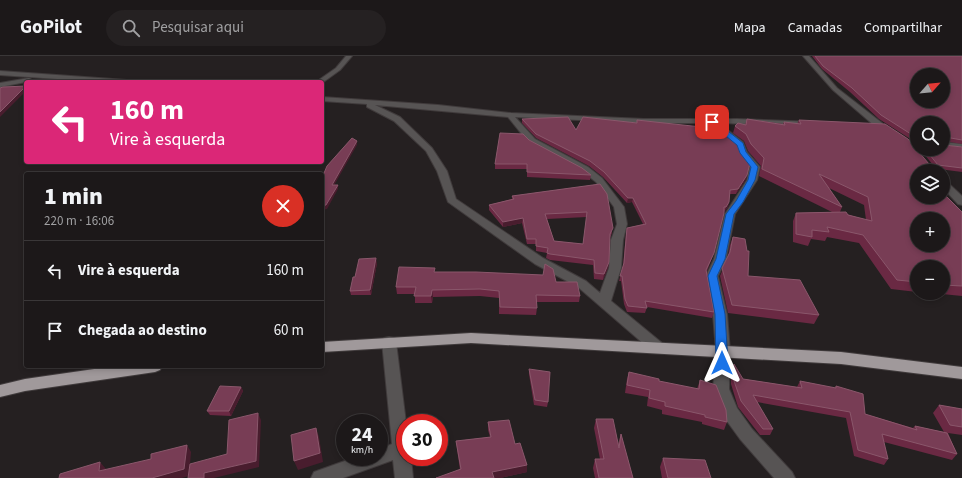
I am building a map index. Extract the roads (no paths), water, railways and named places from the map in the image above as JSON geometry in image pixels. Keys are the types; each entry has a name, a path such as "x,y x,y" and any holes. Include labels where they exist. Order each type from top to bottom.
{"highway":[{"path":"324,347 471,338 841,358 962,374"},
{"path":"0,391 141,368"}],"street":[{"path":"322,80 338,69 349,56"},
{"path":"806,56 835,89 882,126 867,124"},
{"path":"0,73 101,80"},
{"path":"28,80 50,76"},
{"path":"0,85 24,81"},
{"path":"324,99 438,107 511,115 644,121 824,124"},
{"path":"362,102 382,110 397,119 429,150 442,171 452,200 539,261 582,284 657,347"},
{"path":"511,115 512,119 532,141 575,163 598,180 619,207 622,224 618,240 615,268 604,301"},
{"path":"712,122 740,144 743,153 755,167 752,180 730,214 720,259 712,276 720,314 723,351 721,389 730,412 746,434 786,478"},
{"path":"905,141 910,144"},
{"path":"950,146 962,147"},
{"path":"950,190 962,202"},
{"path":"389,342 397,414"},
{"path":"320,478 396,451"},
{"path":"403,466 404,478"}]}
